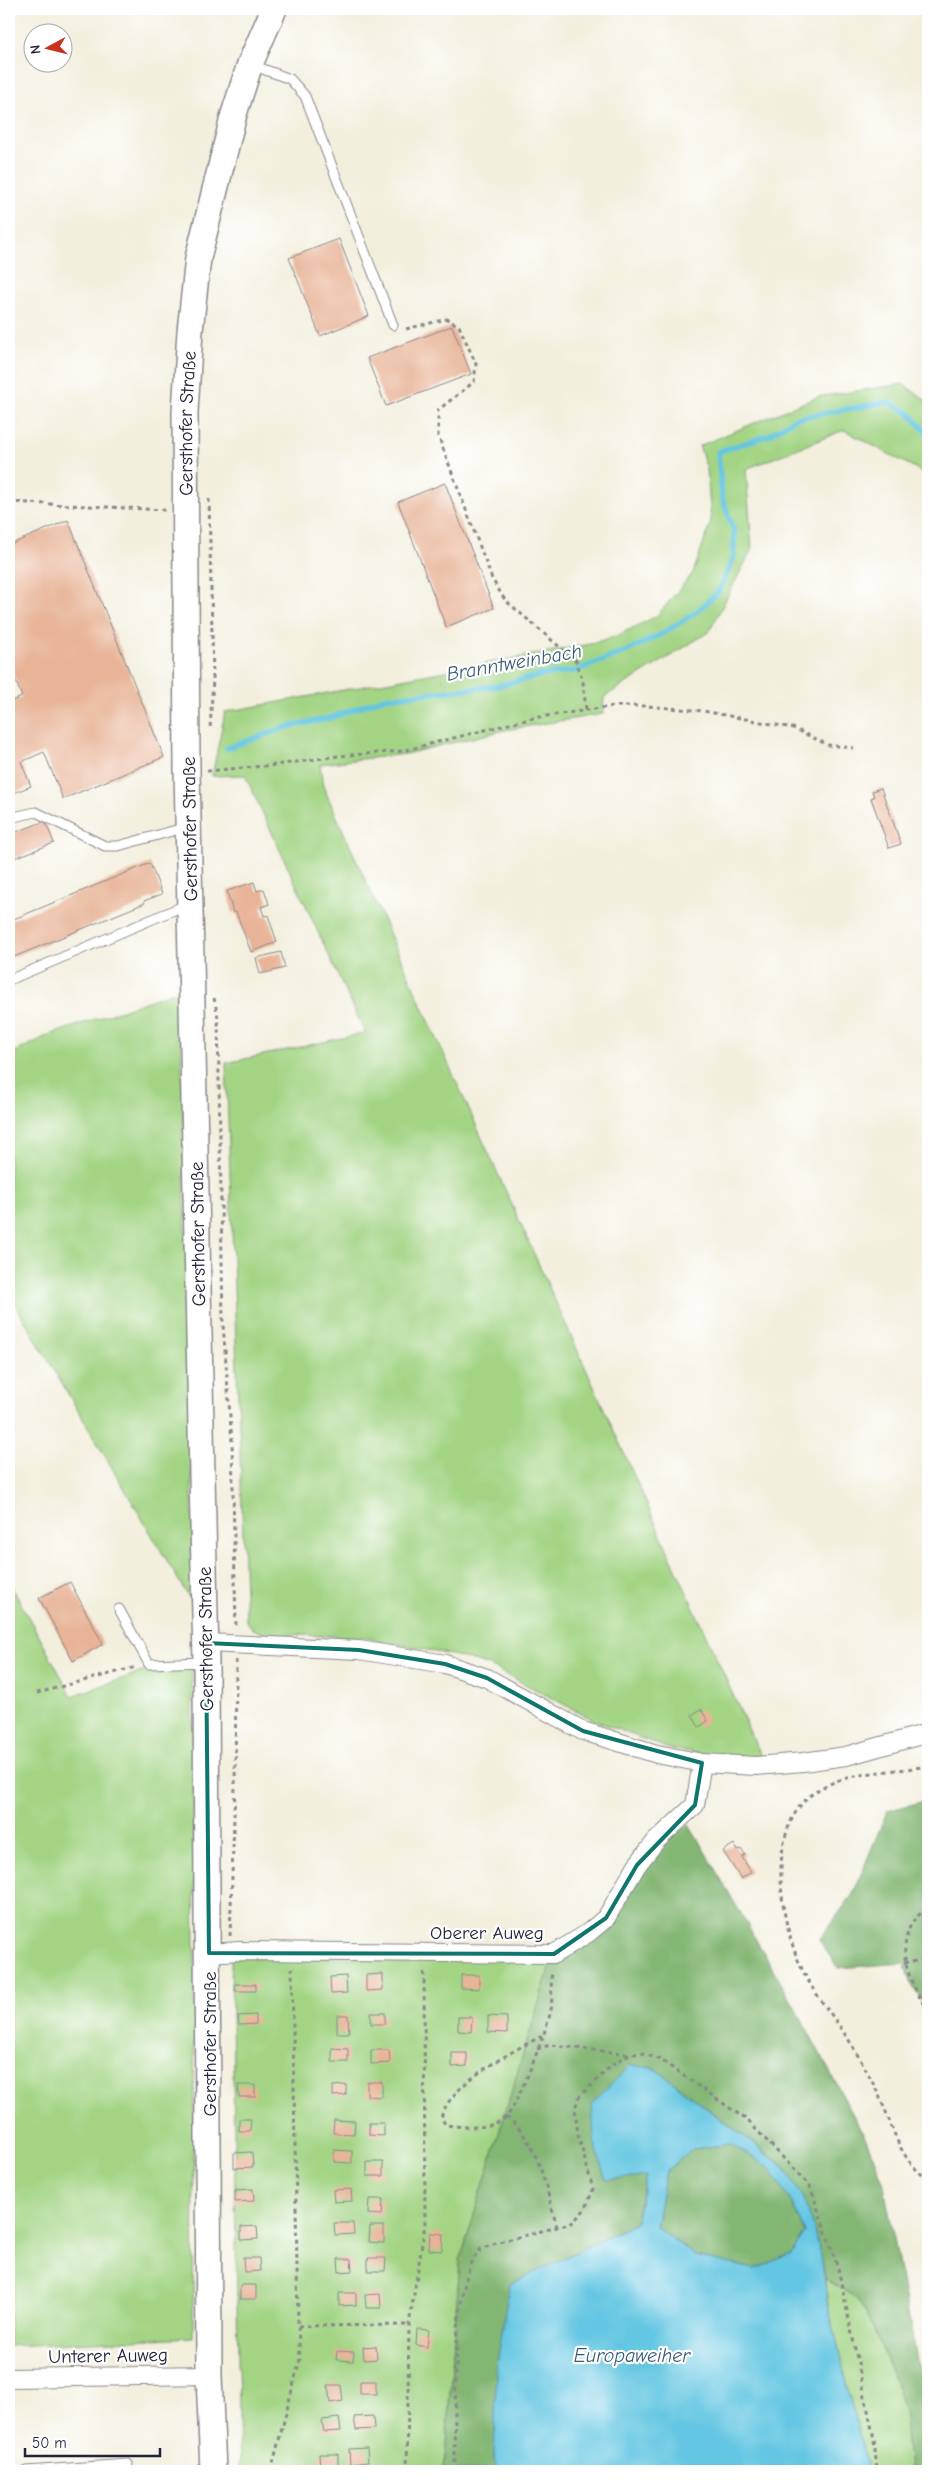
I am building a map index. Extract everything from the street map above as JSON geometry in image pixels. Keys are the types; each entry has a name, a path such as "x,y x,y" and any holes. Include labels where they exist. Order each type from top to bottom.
{"main road":[{"name":"Gersthofer Straße","path":"213,2471 209,2375 218,1953 206,1653 188,826 202,771 185,511 185,412 190,331 198,258 234,114 250,64 274,9"}],"street":[{"path":"206,1653 236,1644 359,1650 445,1664 487,1678 583,1731 640,1750 702,1763 756,1766 803,1762 846,1756 928,1733"},
{"name":"Oberer Auweg","path":"218,1953 554,1954 588,1933 606,1918 637,1865 656,1841 694,1805 702,1763"},
{"name":"Unterer Auweg","path":"9,2378 209,2375"}],"lane":[{"path":"250,64 272,70 290,79 305,96 393,325"},
{"path":"9,818 36,812 105,846 118,846 188,826"},
{"path":"9,980 190,903"},
{"path":"119,1608 149,1664 206,1653"},
{"path":"26,2471 128,2464"}],"path":[{"path":"393,325 404,329 447,319 459,326 476,364 474,382 438,410 438,435 492,579 505,600 576,661 583,682 586,710"},
{"path":"209,492 213,678 210,734"},
{"path":"9,502 185,511"},
{"path":"202,771 402,751 533,718 615,706 647,706 703,711 793,728 828,745 854,748"},
{"path":"213,992 218,1017 223,1324 232,1442 236,1644 231,1932 218,1953"},
{"path":"37,1693 149,1664"},
{"path":"928,1766 875,1773 836,1782 818,1790 802,1802 789,1826 782,1849 781,1869 785,1919 802,1970 816,1995 851,2044 873,2082 902,2153 915,2169 928,2180"},
{"path":"928,1910 921,1912 909,1926 904,1943 904,1963 910,1982 928,2012"},
{"path":"271,2471 300,2359 291,1952"},
{"path":"407,2471 409,2325 425,2225 424,1953"},
{"path":"542,2036 517,2049 474,2077 453,2097 443,2110 441,2118 446,2124 469,2127 487,2126 506,2117 520,2093 542,2036 551,2011 554,1954"},
{"path":"904,1963 928,1959"},
{"path":"537,2049 550,2045 629,2054 642,2053 661,2060 747,2120 810,2186 838,2268 874,2439 877,2471"},
{"path":"458,2471 454,2457 457,2327 465,2282 472,2262 481,2249 496,2243 572,2223 586,2208 593,2189 578,2135 575,2108 578,2097 613,2064 629,2054"},
{"path":"506,2117 515,2124 534,2153 557,2226"},
{"path":"298,2326 409,2325"}],"highlighted area":[{"path":"206,1643 359,1650 445,1664 487,1678 583,1731 702,1763 695,1805 637,1865 606,1918 554,1954 209,1953"}],"green space":[{"path":"903,384 928,402 928,475 844,430 746,469 752,549 709,632 604,697 603,714 505,730 405,754 320,764 323,786 761,1757 704,1754 669,1749 596,1721 490,1666 452,1655 361,1637 266,1634 253,1629 246,1621 226,1063 365,1033 245,775 212,776 225,712 591,644 618,635 657,616 693,573 711,522 707,469 699,446 817,397"},
{"path":"180,990 195,1608 9,1294 9,1055 49,1035"},
{"path":"9,1582 72,1696 150,1669 192,1669 195,1952 193,2337 9,2346"},
{"path":"928,1800 928,2011 910,1982 904,1963 838,1968 819,1940 853,1894 887,1811"},
{"path":"689,1824 795,2007 866,2139 883,2181 928,2418 928,2471 911,2471 905,2418 886,2357 871,2324 857,2300 825,2279 821,2254 786,2168 654,2068 646,2176 635,2223 509,2285 494,2459 500,2471 444,2471 460,2261 553,1956 620,1902 664,1842"},
{"path":"553,1956 460,2261 444,2471 240,2471 231,1958"},
{"path":"731,2144 769,2167 793,2205 805,2233 791,2254 754,2269 696,2256 656,2227 666,2171 693,2149"},
{"path":"825,2279 857,2300 878,2339 898,2391 905,2418 911,2471 868,2471 828,2305"}],"water":[{"name":"Europaweiher","path":"631,2065 654,2068 785,2168 804,2200 821,2254 828,2305 868,2471 500,2471 494,2460 496,2372 509,2285 636,2223 646,2176 606,2180 594,2141 592,2103","holes":["731,2144 769,2167 793,2205 805,2233 791,2254 754,2269 696,2256 656,2227 666,2171 693,2149"]}],"building":[{"path":"339,239 369,316 320,336 289,258"},
{"path":"452,326 471,374 386,406 367,358"},
{"path":"445,483 494,608 446,627 398,502"},
{"path":"68,520 164,757 63,799 44,752 21,762 31,786 9,795 9,702 22,697 9,663 9,545"},
{"path":"881,788 901,844 889,848 871,798 874,797 872,791"},
{"path":"45,821 54,843 12,859 9,851 9,835"},
{"path":"150,863 162,894 144,901 145,903 9,959 9,921"},
{"path":"254,882 257,891 264,889 269,904 261,907 264,916 268,915 277,942 251,952 236,912 233,913 227,891"},
{"path":"281,952 285,968 260,974 256,958"},
{"path":"70,1582 103,1644 73,1661 39,1598"},
{"path":"701,1709 708,1721 699,1727 692,1715"},
{"path":"734,1844 738,1851 741,1849 745,1855 742,1857 751,1872 741,1879 723,1851"},
{"path":"383,1974 383,1990 366,1991 366,1975"},
{"path":"461,1975 479,1975 479,1989 461,1988"},
{"path":"346,1976 347,1993 331,1994 330,1977"},
{"path":"235,1984 256,1984 256,1991 235,1991"},
{"path":"371,2013 385,2013 385,2024 371,2024"},
{"path":"256,2015 256,2024 239,2025 238,2016"},
{"path":"337,2015 348,2015 349,2033 337,2033"},
{"path":"488,2016 507,2017 507,2033 488,2032"},
{"path":"458,2017 472,2017 471,2032 458,2031"},
{"path":"332,2048 348,2049 348,2062 332,2062"},
{"path":"371,2050 389,2050 390,2063 371,2064"},
{"path":"452,2053 467,2053 467,2066 452,2067"},
{"path":"367,2082 382,2082 382,2097 367,2096"},
{"path":"238,2085 255,2085 255,2097 239,2097"},
{"path":"346,2085 346,2095 333,2096 333,2086"},
{"path":"239,2119 251,2119 250,2131 239,2131"},
{"path":"334,2120 355,2121 354,2134 333,2133"},
{"path":"369,2123 384,2123 384,2136 369,2135"},
{"path":"334,2150 352,2151 352,2163 334,2162"},
{"path":"252,2152 253,2167 234,2168 234,2153"},
{"path":"367,2162 383,2162 383,2176 367,2176"},
{"path":"253,2189 254,2201 235,2202 235,2190"},
{"path":"351,2189 352,2201 334,2202 333,2190"},
{"path":"369,2199 383,2199 382,2215 368,2214"},
{"path":"334,2223 353,2223 354,2234 335,2235"},
{"path":"257,2226 258,2239 241,2240 241,2227"},
{"path":"370,2226 384,2226 384,2243 369,2242"},
{"path":"430,2233 443,2234 442,2251 429,2250"},
{"path":"243,2258 259,2258 260,2271 244,2272"},
{"path":"368,2258 386,2258 385,2271 368,2271"},
{"path":"338,2259 351,2259 352,2271 339,2272"},
{"path":"240,2285 256,2285 256,2299 240,2299"},
{"path":"339,2293 356,2293 356,2305 339,2306"},
{"path":"380,2294 381,2308 366,2308 365,2295"},
{"path":"417,2329 429,2330 427,2347 416,2345"},
{"path":"376,2346 377,2359 364,2360 363,2347"},
{"path":"337,2351 354,2352 353,2361 336,2360"},
{"path":"360,2381 376,2381 376,2394 360,2394"},
{"path":"328,2385 341,2385 343,2401 330,2403"},
{"path":"373,2416 374,2429 356,2430 354,2417"},
{"path":"339,2418 341,2431 324,2432 322,2420"},
{"path":"367,2448 368,2462 350,2464 349,2449"},
{"path":"319,2454 338,2454 338,2469 320,2469"}],"waterway":[{"name":"Branntweinbach","path":"227,748 287,727 330,718 384,698 497,686 542,675 575,671 627,651 662,634 695,613 719,591 734,557 734,531 722,497 718,452 769,435 796,418 888,402 908,412 928,434"}]}
